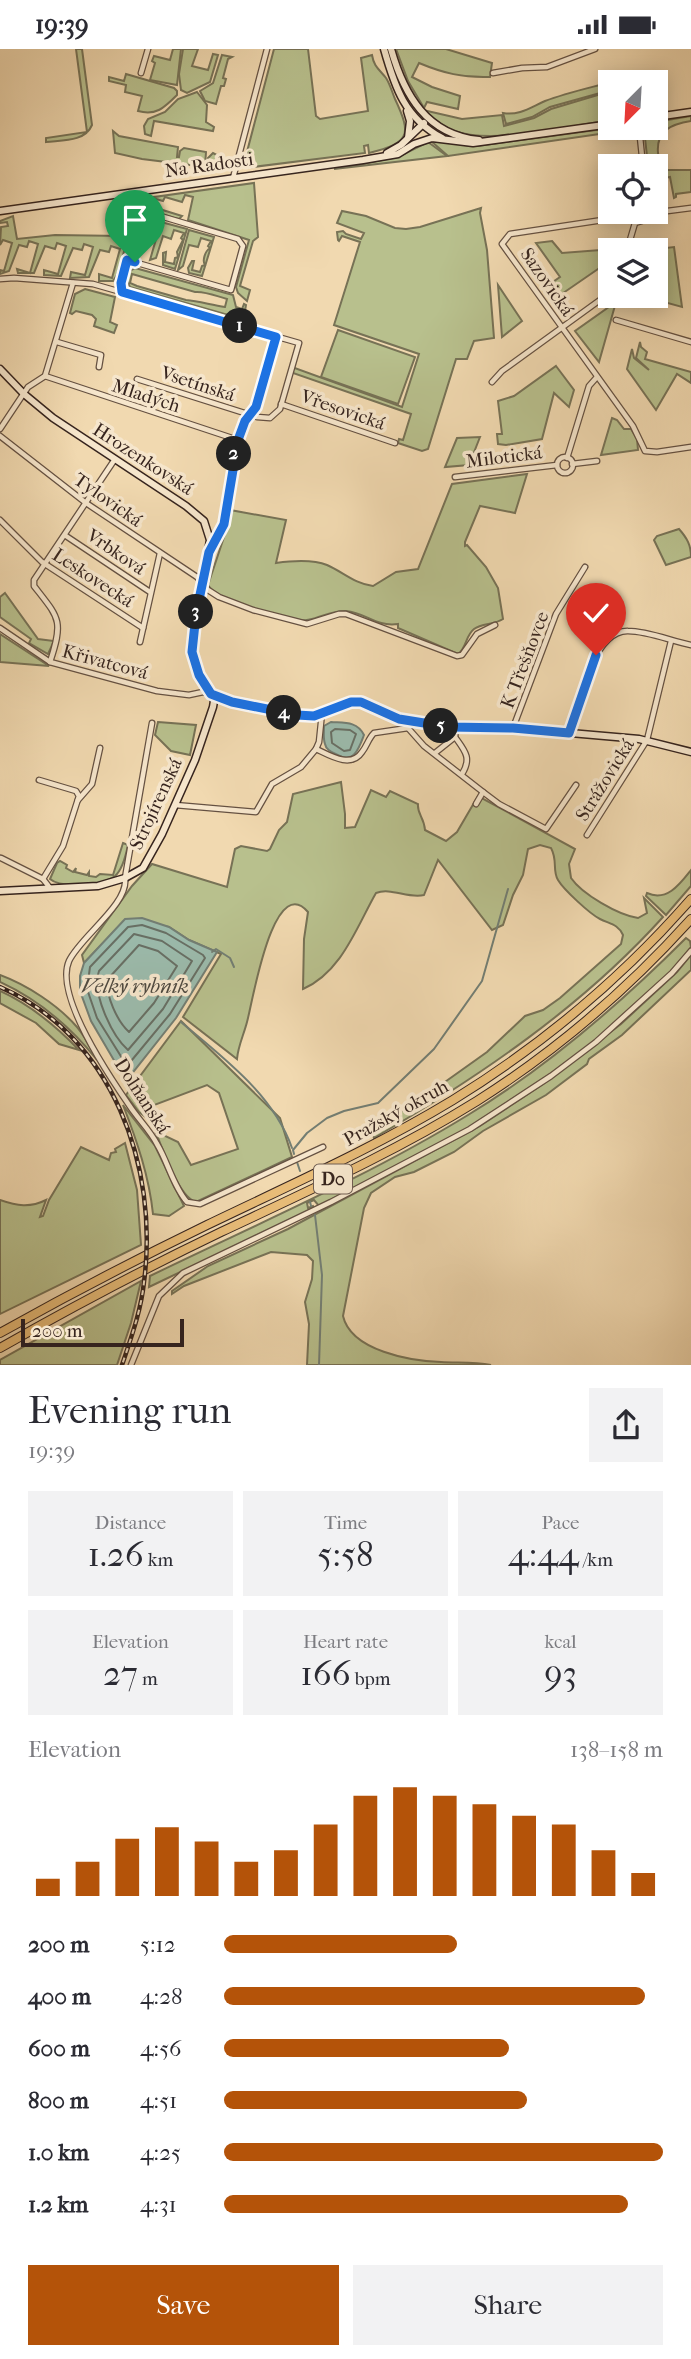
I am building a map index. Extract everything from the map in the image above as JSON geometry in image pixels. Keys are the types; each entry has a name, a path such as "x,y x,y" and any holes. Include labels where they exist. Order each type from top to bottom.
{"highway":[{"name":"Pražský okruh","path":"0,1333 110,1273 379,1141 447,1104 563,1023 619,974 691,899"},
{"name":"Pražský okruh","path":"0,1348 138,1273 384,1154 453,1116 513,1077 571,1033 616,995 691,919"}],"street":[{"path":"141,73 148,49"},
{"path":"233,178 267,49"},
{"path":"384,49 407,109 410,121 408,138"},
{"path":"391,49 410,97 426,125"},
{"path":"493,72 547,67 595,49"},
{"path":"407,109 426,125"},
{"path":"668,115 691,112"},
{"path":"414,144 426,125"},
{"name":"Na Radosti","path":"381,156 401,145 426,125"},
{"name":"Na Radosti","path":"426,125 445,139"},
{"name":"Na Radosti","path":"426,125 453,135 484,141"},
{"name":"Na Radosti","path":"0,211 398,154 414,144 432,138 466,143 598,126"},
{"path":"668,210 691,208"},
{"path":"122,292 121,283 127,260 143,215 150,213 241,241 243,248 231,290 127,260"},
{"name":"Sazovická","path":"598,219 510,234 502,244 633,426 646,451 653,453 691,447"},
{"path":"0,279 93,284 299,344 279,411 272,417 251,415"},
{"path":"0,429 28,387 45,376 73,283"},
{"path":"492,382 502,371 598,302"},
{"path":"616,320 691,342"},
{"path":"209,552 224,524 238,440 245,421 256,407 276,337"},
{"path":"57,342 101,355 99,367"},
{"name":"Hrozenkovská","path":"0,369 53,418 198,515 206,525 209,552 194,624 192,652 199,675 211,694"},
{"name":"Mladých","path":"45,376 238,440"},
{"path":"567,458 589,386 597,377"},
{"name":"Vsetínská","path":"137,379 251,415"},
{"name":"Vřesovická","path":"281,404 395,443"},
{"name":"Tylovická","path":"0,436 86,503 197,577 222,599 307,624 346,614 457,656 462,655 477,634 495,625"},
{"name":"Milotická","path":"557,465 559,460 567,458 572,464"},
{"path":"50,662 57,645 58,622 34,585 34,580 66,536 115,459"},
{"name":"Milotická","path":"572,464 597,461"},
{"name":"Milotická","path":"557,465 560,471 567,473 572,464"},
{"name":"Milotická","path":"455,477 557,465"},
{"name":"Leskovecká","path":"0,520 45,564 143,628"},
{"name":"Vrbková","path":"66,536 150,592"},
{"path":"140,642 160,553"},
{"name":"K Třešňovce","path":"513,728 556,614 584,567"},
{"name":"Křivatcová","path":"0,628 50,662 157,691 188,695 203,692 211,694"},
{"path":"569,733 596,655 609,637 628,631 691,645"},
{"name":"Strážovická","path":"587,835 647,740 670,641"},
{"path":"211,694 232,702 306,715 322,713 351,702 361,702 409,724 424,746 483,792 546,829 576,785"},
{"name":"Strojírenská","path":"0,891 98,886 125,878 147,863 195,760 213,708 211,694"},
{"path":"175,805 255,813 260,809 272,784 301,767 316,749 322,713"},
{"name":"Dolňanská","path":"152,723 126,885 123,893 70,960 66,973 66,986 80,1023 129,1105 158,1145 185,1200 190,1203 200,1204 323,1147"},
{"path":"316,749 336,759 350,760 362,754 374,733 409,724 456,728 513,728 647,740 691,752"},
{"path":"456,728 455,737 467,753 468,762 462,774"},
{"path":"435,753 455,737"},
{"path":"78,801 92,784 100,748"},
{"path":"39,780 76,791 79,796 63,846 43,880"},
{"path":"476,804 483,792"},
{"path":"1,858 43,880 50,888"},
{"path":"131,1365 159,1296 183,1273 331,1202 470,1129 551,1076 596,1042 672,973 691,951"}],"green space":[{"path":"76,49 82,49 92,125 89,131 79,137 46,142 46,138 87,132"},
{"path":"173,49 181,49 177,85 150,80 155,63 152,61 154,56 170,60"},
{"path":"183,49 198,49 192,66 208,70 213,54 218,55 210,82 187,93 181,90 179,74"},
{"path":"274,49 308,49 316,116 320,119 368,111 361,58 372,55 375,65 389,83 404,121 404,136 393,145 369,153 368,145 364,146 365,153 243,167"},
{"path":"396,49 446,49 492,63 490,77 453,74 419,63 412,77 460,96 458,109 427,102 424,108 408,81"},
{"path":"222,55 232,57 228,59 223,78 226,79 216,104 205,101 200,91 213,83"},
{"path":"126,74 174,88 177,95 159,110 138,111 142,96 125,92 126,85 109,81 109,77 124,81"},
{"path":"598,86 598,94 550,107 532,117 506,124 503,113 520,112 553,98"},
{"path":"197,92 207,105 206,122 214,127 213,131 154,121 151,136 145,134 144,126 148,119 165,112 178,99"},
{"path":"598,95 598,122 510,135 470,135 454,131 423,110 462,119 502,115 504,126 534,118 551,109"},
{"path":"691,116 691,121 668,129 668,120"},
{"path":"598,130 598,134 448,156 431,141 477,146"},
{"path":"113,131 119,136 178,147 177,157 184,148 206,152 205,166 213,153 230,162 231,170 115,153"},
{"path":"645,140 660,140 658,154 647,154"},
{"path":"428,142 447,156 334,169 398,157"},
{"path":"668,170 691,170 691,192 676,194 674,198"},
{"path":"254,183 258,237 253,241 240,286 250,290 247,301 238,293 236,287 249,240 188,220 193,197 185,195 182,202 165,197 163,201 156,199 153,207 182,216 179,219 148,212 130,224 124,242 117,241 126,245 113,281 99,281 99,274 112,278 120,249 111,246 109,252 100,250 89,277 70,278 71,272 85,275 93,247 84,244 82,250 73,248 61,276 44,275 44,270 58,274 66,246 57,243 55,249 45,246 34,273 30,273 38,244 29,241 27,247 19,245 9,271 0,274 0,270 4,271 12,243 3,240 0,245 1,227 8,226 7,222 0,221 13,216 17,239 55,235 122,236 133,200"},
{"path":"481,208 494,338 474,341 467,359 456,359 428,449 422,451 398,443 399,439 403,440 411,414 290,372 292,367 402,407 419,354 334,325 360,242 342,236 339,241 337,232 343,231 361,239 364,233 337,223 342,211 406,229"},
{"path":"161,222 187,229 175,269 163,265 163,253 166,252 165,262 174,264 184,233 174,230 171,239 163,236 156,258 150,260"},
{"path":"189,230 214,237 202,276 189,273 188,268 192,261 192,270 200,272 205,265 204,256 211,241 201,238 198,247 189,245 183,266 178,270"},
{"path":"552,241 562,253 598,250 598,269 556,298 547,286 560,277 536,243"},
{"path":"674,247 682,307 668,303 668,248"},
{"path":"135,268 233,295 236,307 242,309 244,304 246,305 243,322 228,315 130,287 126,279","holes":["132,274 227,299 225,307 186,300 130,283"]},
{"path":"498,285 522,321 502,337"},
{"path":"85,289 115,297 110,322 117,325 114,333 94,326 96,319 92,315 76,311 70,313 75,294"},
{"path":"608,308 614,308 599,362 575,331"},
{"path":"338,330 415,357 398,404 321,377"},
{"path":"640,342 647,352 645,359 691,372 691,383 677,374 656,410 627,369 632,349 634,358 649,370 636,358"},
{"path":"556,366 574,390 569,407 554,393 542,439 498,444 497,434 502,434 498,401 514,396"},
{"path":"612,418 624,429 631,429 637,439 638,450 601,455"},
{"path":"480,437 469,465 445,467 457,438"},
{"path":"527,474 515,513 480,506 465,542 465,546 467,545 486,567 498,588 503,619 474,629 458,654 398,628 398,624 383,624 346,611 333,612 309,620 296,620 235,602 223,597 208,585 230,510 286,520 276,563 321,563 360,583 373,586 396,572 418,569 452,484"},
{"path":"679,529 688,542 691,557 666,565 654,540 657,536"},
{"path":"5,593 38,639 54,641 48,654 29,643 31,639 0,617 0,597"},
{"path":"0,634 49,666 0,662"},
{"path":"158,722 196,725 190,755 171,751 155,735"},
{"path":"341,782 345,828 355,827 371,790 386,797 390,791 418,804 425,830 446,841 457,832 478,796 575,849 569,864 571,878 592,897 621,913 638,918 647,913 644,898 663,917 632,950 564,1010 490,1065 374,1138 371,1130 421,1099 487,1052 525,1016 543,1010 560,998 621,944 623,935 619,929 590,912 561,884 556,876 551,848 540,845 528,849 523,875 503,925 492,930 438,860 424,895 412,896 388,891 376,893 338,960 317,981 303,989 304,939 308,912 296,904 284,909 266,945 237,1059 183,1017 221,954 189,940 169,927 125,920 84,963 82,955 132,886 152,864 227,887 235,849 241,846 267,851 270,849 279,830 287,822 293,794"},
{"path":"123,843 128,845 124,862 118,873 109,879 72,885 50,879 60,861 73,872 76,868 75,872 87,875 89,872 89,876 113,875"},
{"path":"691,870 691,886 666,915 646,896 647,893 667,893 678,886"},
{"path":"686,938 691,947 671,972 597,1039 553,1072 465,1130 319,1206 314,1200 307,1203 308,1208 314,1208 149,1287 150,1276 391,1159 498,1096 583,1033"},
{"path":"691,955 691,970 622,1035 546,1095 483,1131 454,1152 414,1172 395,1177 371,1193 364,1208 343,1316 348,1328 370,1346 399,1356 491,1365 307,1365 309,1324 305,1302 312,1279 313,1261 307,1255 271,1252 184,1286 172,1294 172,1291 208,1266 288,1229 480,1126 543,1084 621,1024 677,972"},
{"path":"0,975 31,990 61,1011 80,1031 97,1060 53,1015 0,982"},
{"path":"0,991 42,1017 79,1050 59,1044 36,1023 0,1003"},
{"path":"181,1021 280,1118 292,1157 196,1202 189,1198 177,1182 155,1131 178,1142 191,1165 238,1149 219,1093 207,1085 146,1108 143,1111 147,1118 126,1095"},
{"path":"123,1105 155,1146 184,1206 169,1216 153,1214 142,1159"},
{"path":"125,1143 137,1190 141,1245 0,1314 0,1200 23,1205 46,1200 40,1217 43,1216 49,1200 81,1147 109,1160 111,1153"},
{"path":"141,1281 117,1365 0,1365 0,1360"}],"water":[{"path":"331,722 354,725 361,730 364,735 352,756 344,757 327,748 324,726"},
{"name":"Velký rybník","path":"142,918 169,927 189,940 217,952 176,1018 130,1076 122,1074 91,1021 80,991 80,976 84,963 125,919"}],"waterway":[{"path":"294,1154 293,1150 307,1133 327,1118 378,1103 434,1049 482,981 508,889"},
{"path":"212,952 216,949 230,958 234,967"},
{"path":"181,1022 230,1063 260,1094 273,1111 292,1148"},
{"path":"297,1162 300,1171"},
{"path":"310,1202 311,1206"},
{"path":"315,1215 322,1275 319,1365"}],"railway":[{"path":"0,987 39,1009 72,1038 99,1072 120,1110 135,1151 144,1194 147,1238 141,1303 122,1365"}],"route":[{"path":"135,262 127,260 121,283 122,292 276,337 256,407 245,421 238,440 224,524 209,552 196,614 192,652 202,682 211,694 232,702 297,715 314,716 351,702 361,702 399,719 449,727 513,728 569,733 596,655"}]}
